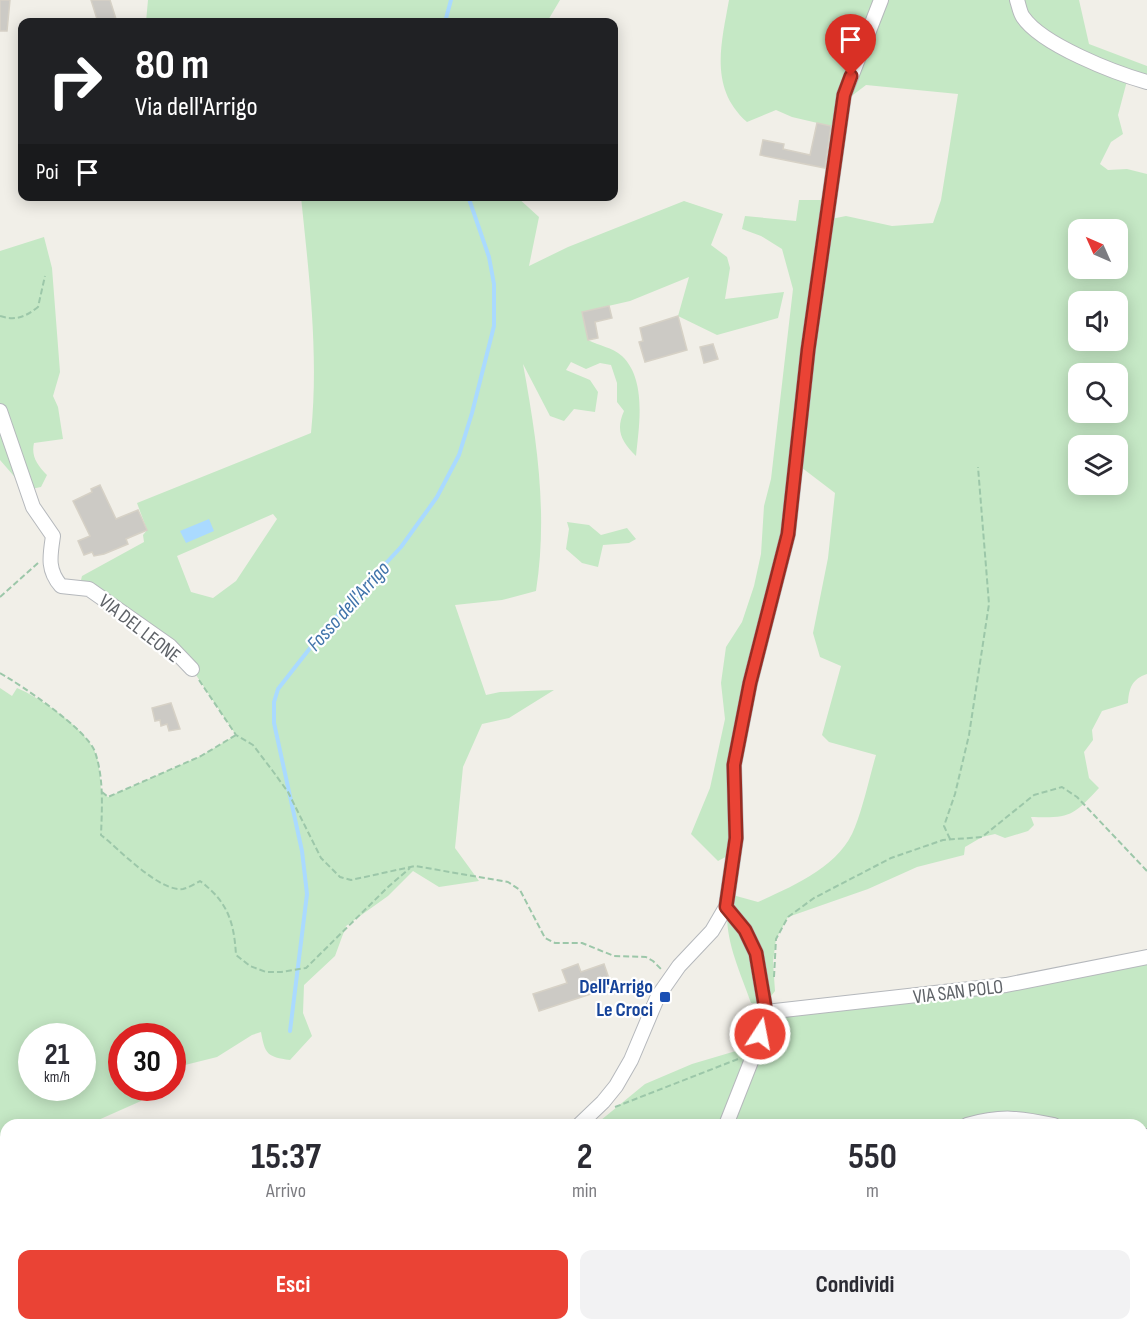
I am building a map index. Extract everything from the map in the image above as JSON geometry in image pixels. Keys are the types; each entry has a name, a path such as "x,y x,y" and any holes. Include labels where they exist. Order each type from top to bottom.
{"street":[{"path":"585,1119 616,1086 631,1060 658,996 669,979 712,931 726,907 736,838 734,765 750,683 788,534 808,350 844,95 881,0"},
{"path":"1017,0 1023,16 1035,30 1056,44 1128,77 1147,82"},
{"name":"VIA DEL LEONE","path":"0,411 33,507 53,536 49,560 52,576 61,586 89,589 170,646 192,669"},
{"path":"726,907 745,930 756,953 766,1012 730,1119"},
{"name":"VIA SAN POLO","path":"766,1012 1006,985 1147,957"},
{"path":"989,1119 1024,1119"}],"path":[{"path":"0,316 11,319 19,318 38,307 45,276"},
{"path":"950,839 944,826 956,794 969,735 989,604 978,467"},
{"path":"0,597 39,563 49,560"},
{"path":"192,669 236,735 252,745 288,792 321,858 340,878 351,880 415,866 508,882 520,890 545,938 555,943 582,943 614,956 646,957 653,961 669,979"},
{"path":"0,673 70,723 88,740 95,751 101,792 101,835 140,868 168,886 182,889 200,881 212,890 233,919 236,955 250,966 266,972 306,968 410,868"},
{"path":"101,792 108,797 192,760 236,735"},
{"path":"774,981 776,939 788,917 814,898 891,858 950,839 982,837 1034,795 1045,791 1062,787 1077,797 1147,871"},
{"path":"613,1108 663,1087 753,1055"}],"green space":[{"path":"148,0 560,0 549,18 146,18"},
{"path":"729,0 1079,0 1089,44 1147,66 1147,82 1128,77 1118,115 1123,134 1111,142 1100,164 1108,170 1127,169 1147,174 1147,674 1132,685 1128,703 1102,711 1092,730 1093,740 1084,752 1089,778 1099,788 1082,805 1063,816 1031,817 1034,825 1028,831 1005,838 995,834 982,837 965,847 964,855 917,867 868,889 788,917 776,939 773,962 775,991 765,1004 751,1003 736,963 727,922 729,894 758,902 800,882 839,853 855,827 876,755 829,742 822,735 841,666 820,657 813,633 828,558 835,493 793,461 787,520 751,670 727,785 731,800 731,854 718,861 691,834 710,788 725,719 721,683 726,647 742,622 754,586 761,554 764,506 771,479 793,289 782,249 761,236 742,229 745,216 796,221 799,200 829,200 826,220 846,216 892,226 933,223 941,200 958,94 866,85 849,98 839,128 792,117 776,110 747,122 735,109 727,95 722,80 721,49"},
{"path":"301,201 521,201 539,217 529,266 568,247 684,201 723,214 711,245 727,257 730,268 725,299 784,292 778,318 717,335 678,316 689,277 630,301 582,312 588,340 622,356 630,366 635,378 640,404 636,456 621,436 620,424 624,411 617,402 617,383 611,365 600,363 586,369 571,362 566,370 590,380 598,392 595,412 574,409 564,421 550,416 523,364 533,421 541,505 536,591 502,600 455,605 486,695 500,692 554,690 509,718 482,724 463,767 455,848 479,881 439,887 413,871 388,896 346,926 335,956 304,985 303,1013 312,1036 290,1060 268,1053 261,1032 252,1035 217,1057 186,1065 186,1023 108,1023 108,1101 141,1101 100,1119 0,1119 0,688 12,696 17,688 26,692 60,714 81,732 94,750 101,792 108,797 201,756 236,735 192,669 79,588 82,576 144,542 143,535 147,530 137,503 311,433 313,344","holes":["273,514 277,519 236,581 213,598 191,592 177,556"]},
{"path":"44,237 52,268 60,372 53,396 58,407 63,439 34,443 33,452 36,460 47,475 41,487 26,490 0,460 0,251"},
{"path":"567,522 589,525 601,535 627,528 636,539 629,543 603,545 598,567 582,563 566,549 569,529"},
{"path":"1147,957 1147,1119 602,1119 645,1084 692,1064 746,1048 756,1017 766,1012"}],"water":[{"path":"209,519 214,531 186,543 180,531"}],"building":[{"path":"0,0 10,0 7,31 0,31"},
{"path":"91,0 110,0 116,18 97,18"},
{"path":"817,123 831,126 825,168 760,155 763,140 784,144 783,149 810,155"},
{"path":"609,306 612,318 595,322 598,338 588,340 582,312"},
{"path":"678,316 687,350 645,362 639,342 643,341 640,328"},
{"path":"713,344 718,359 704,363 700,347"},
{"path":"100,485 116,519 138,510 147,530 126,539 128,544 104,554 94,556 92,552 84,555 78,541 90,536 73,501 92,492 91,489"},
{"path":"171,703 180,729 169,731 167,724 161,726 160,720 155,721 152,708"},
{"path":"578,964 581,972 604,964 612,987 539,1011 533,994 567,983 562,970"}],"waterway":[{"name":"Fosso dell'Arrigo","path":"446,18 451,0"},
{"name":"Fosso dell'Arrigo","path":"290,1031 307,894 302,851 274,723 274,702 278,689 325,629 401,547 437,497 459,455 494,326 494,284 489,257 470,201"}],"place":[{"name":"Dell'Arrigo Le Croci","path":"665,997"}],"route":[{"path":"760,1034 766,1012 756,953 745,930 726,907 733,876 736,838 734,765 750,683 788,534 808,350 844,95 851,76"}]}
